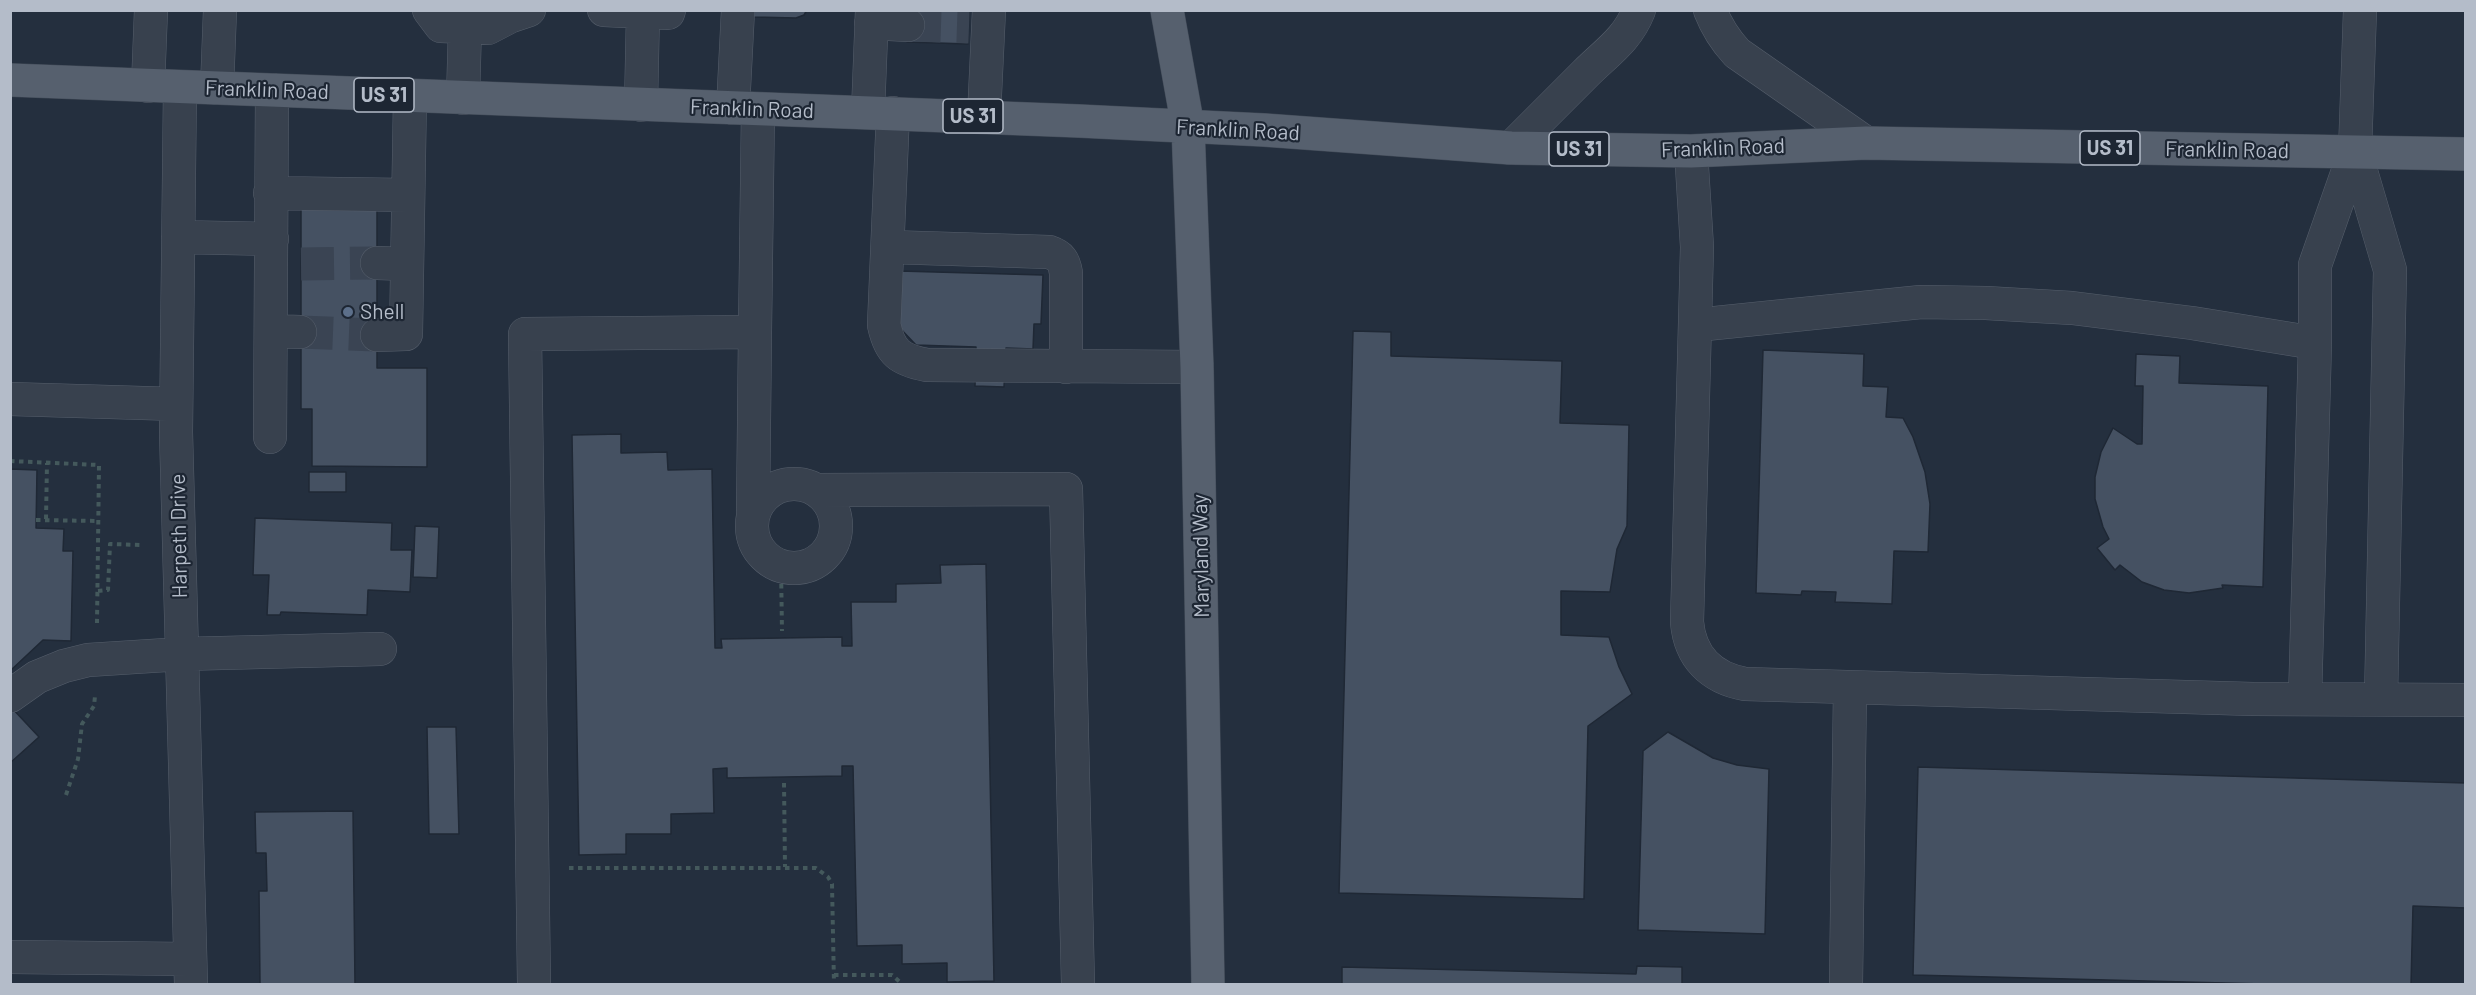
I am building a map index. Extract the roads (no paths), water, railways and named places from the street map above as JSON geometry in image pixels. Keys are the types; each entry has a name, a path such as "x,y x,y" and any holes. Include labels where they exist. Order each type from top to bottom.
{"main road":[{"name":"Maryland Way","path":"1167,10 1188,127 1197,367 1208,984"},
{"name":"Franklin Road","path":"10,80 984,116 1510,148 1691,151 1866,143 2466,154"}],"street":[{"name":"Harpeth Drive","path":"151,10 164,86 178,237 176,404 190,972"},
{"path":"217,88 220,10"},
{"path":"429,10 441,26 488,28 529,10"},
{"path":"604,10 656,11 641,105"},
{"path":"738,10 746,109 754,332 752,530 755,543 766,558 781,566 795,568 813,564 821,559 832,545 836,525 834,514 827,500 816,490"},
{"path":"1510,148 1622,41 1634,23 1639,10"},
{"path":"1710,10 1716,26 1737,53 1866,143"},
{"path":"2305,699 2315,265 2355,151 2360,10"},
{"path":"908,25 872,17 881,112 889,247 884,325 887,339 901,358 927,366 1197,367"},
{"path":"982,22 984,116"},
{"path":"463,98 465,27"},
{"path":"270,436 286,331 281,255 270,193 273,90"},
{"path":"377,334 406,334 392,264 408,195 410,96"},
{"path":"1691,151 1697,247 1687,622 1692,646 1706,667 1719,677 1733,682 1850,688 2305,699 2466,700"},
{"path":"2355,151 2390,270 2381,699"},
{"path":"270,193 408,195"},
{"path":"178,237 281,255"},
{"path":"889,247 1056,254 1064,262 1066,273 1066,367"},
{"path":"1696,325 1921,302 1986,303 2072,309 2192,323 2315,343"},
{"path":"534,984 525,334 754,332"},
{"path":"10,399 176,404"},
{"path":"753,514 763,496 779,486 799,484 816,490 1066,489 1078,984"},
{"path":"10,696 37,677 64,666 97,660 182,654 380,649"},
{"path":"1846,984 1850,688"},
{"path":"10,957 190,972"}],"tunnel":[{"path":"908,25 969,27"},
{"path":"301,264 377,263"},
{"path":"300,332 377,335"}],"place":[{"name":"Shell","path":"348,312"}]}
